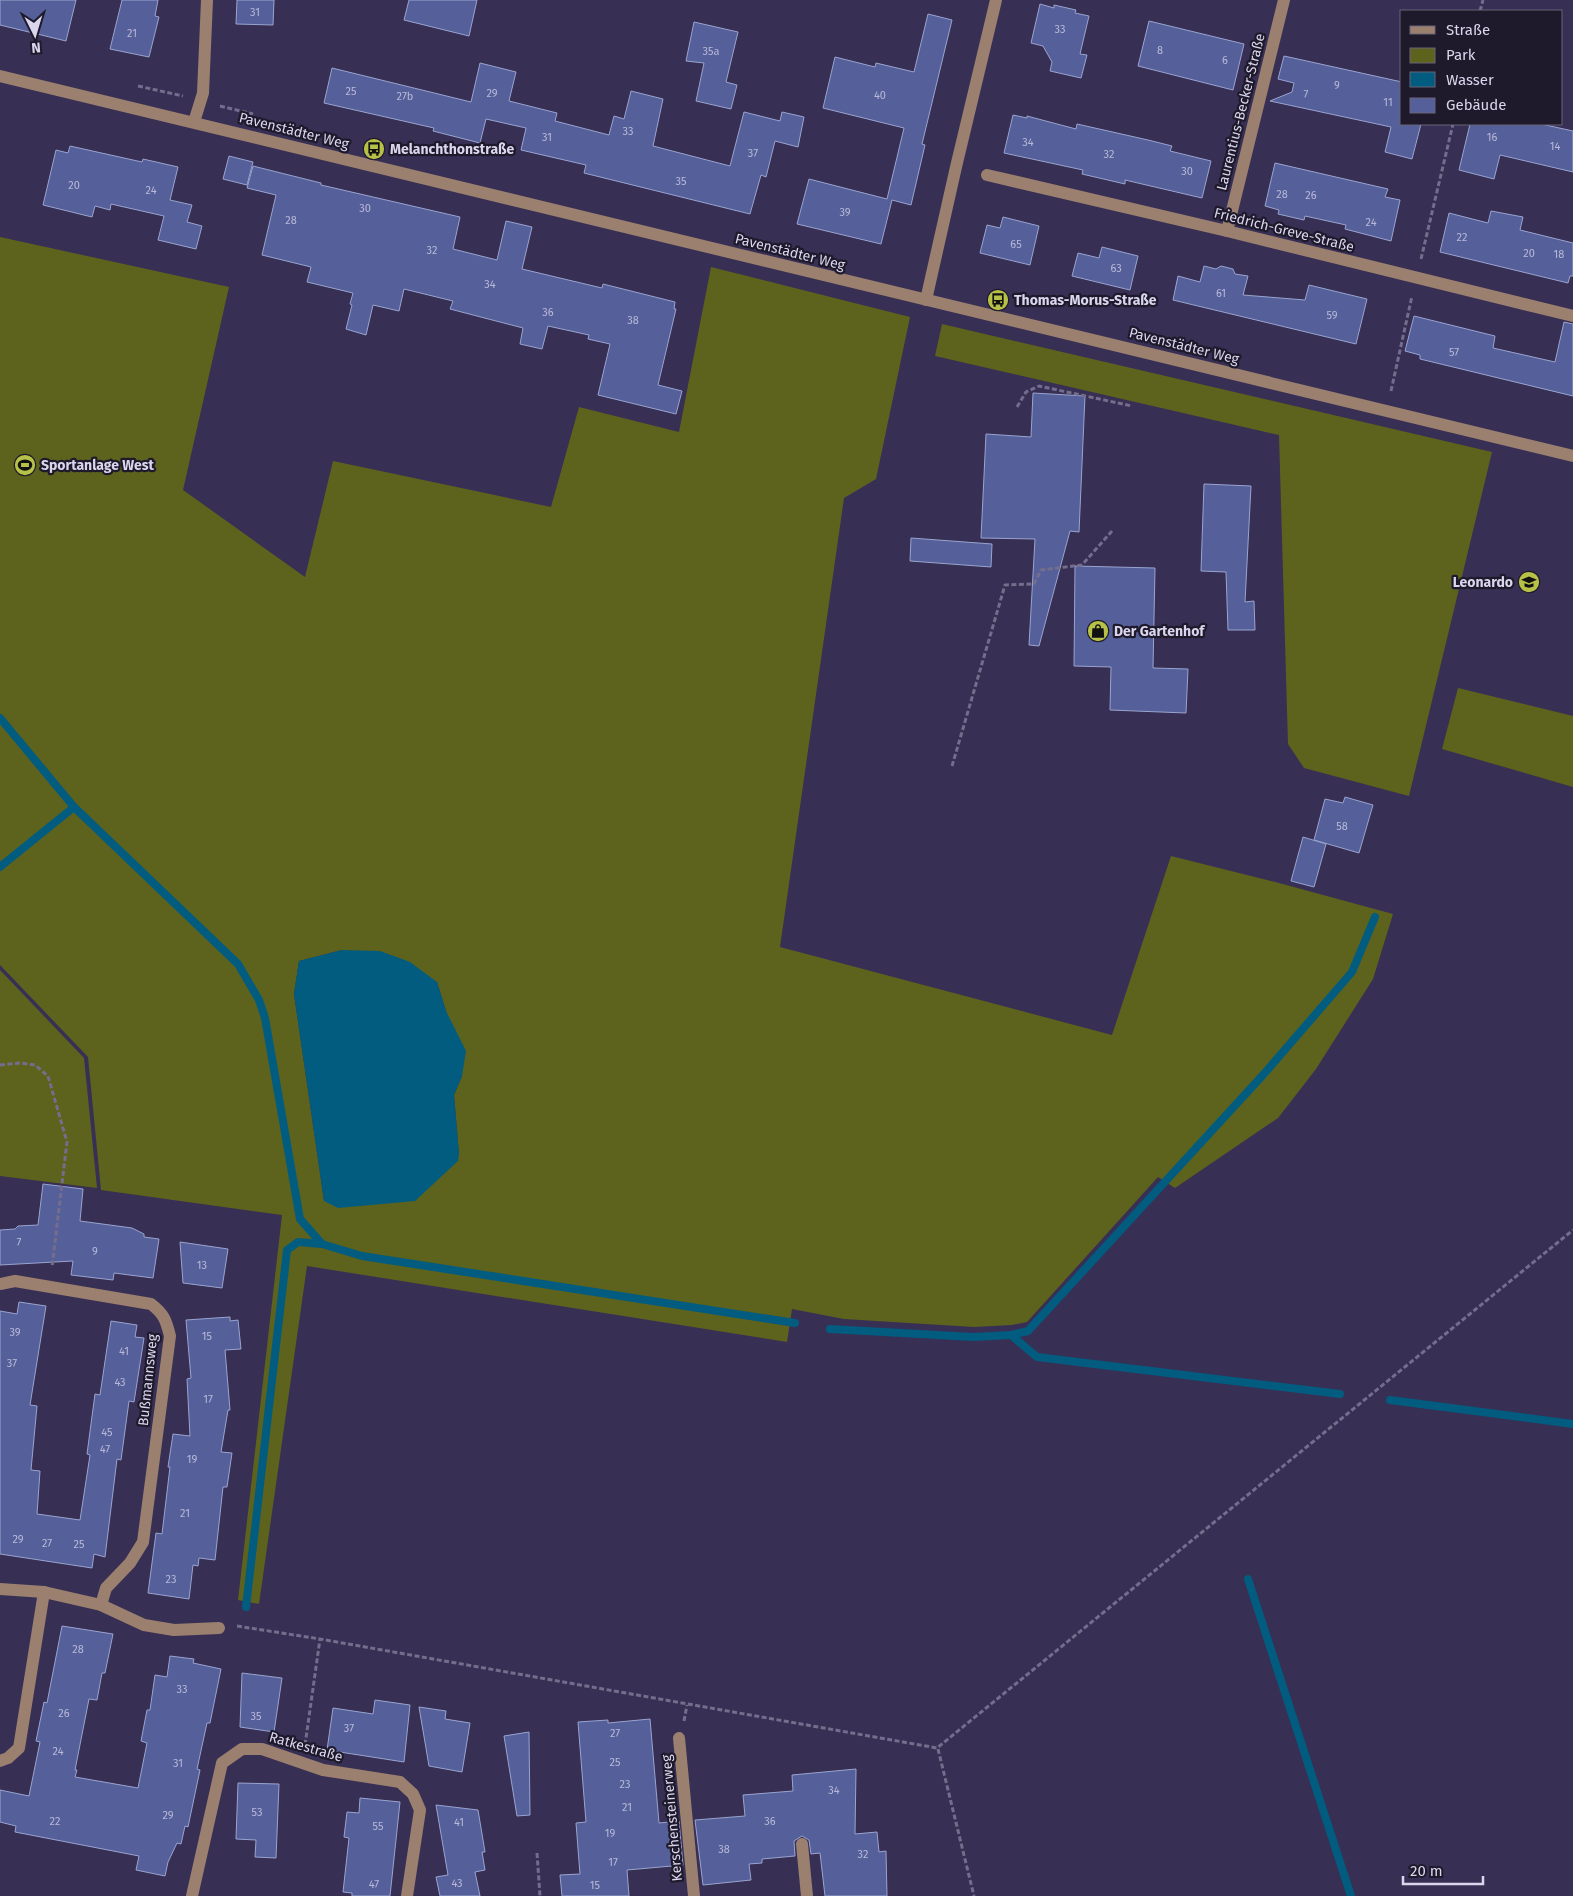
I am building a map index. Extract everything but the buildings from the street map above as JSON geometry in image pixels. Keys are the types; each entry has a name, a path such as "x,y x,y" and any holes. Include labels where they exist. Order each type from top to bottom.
{"street":[{"path":"194,122 203,93 207,0"},
{"path":"926,300 996,0"},
{"name":"Laurentius-Becker-Straße","path":"1227,231 1284,0"},
{"name":"Pavenstädter Weg","path":"0,76 1573,456"},
{"name":"Friedrich-Greve-Straße","path":"987,175 1227,231 1573,316"},
{"name":"Bußmannsweg","path":"0,1284 15,1281 151,1304 162,1312 170,1336 143,1542 130,1563 106,1588 101,1605"},
{"path":"0,1589 44,1592 101,1605 144,1625 174,1630 220,1628"},
{"path":"0,1761 8,1758 18,1748 44,1592"},
{"name":"Kerschensteinerweg","path":"679,1738 694,1896"},
{"name":"Ratkestraße","path":"192,1896 222,1763 242,1749 262,1749 323,1770 400,1782 413,1794 420,1810 407,1896"},
{"path":"802,1844 807,1896"}],"path":[{"path":"1017,407 1026,392 1039,386 1132,406"},
{"path":"952,766 1005,585 1034,584 1041,570 1082,565 1112,531"},
{"path":"0,1064 21,1063 35,1066 48,1076 67,1142 49,1287"},
{"path":"220,1628 234,1626 320,1639 938,1748 1573,1230"},
{"path":"303,1764 320,1639"},
{"path":"938,1748 974,1896"},
{"path":"537,1853 540,1896"}],"green space":[{"path":"0,237 229,287 183,490 305,577 333,461 551,507 579,407 679,432 711,267 910,317 876,479 844,498 780,947 1112,1035 1171,856 1393,914 1373,979 1316,1069 1278,1118 1175,1188 1158,1177 1027,1322 1012,1325 974,1327 844,1319 792,1309 787,1342 307,1266 259,1604 238,1600 282,1215 101,1190 88,1057 0,965","holes":["342,950 437,982 462,1076 454,1095 459,1154 324,1201 294,994 299,961"]},
{"path":"942,324 1492,452 1409,796 1304,768 1288,744 1279,435 935,356"},
{"path":"1458,688 1573,716 1573,787 1442,749"},
{"path":"0,970 84,1058 97,1188 0,1176"}],"water":[{"path":"342,950 380,951 410,962 437,982 446,1011 466,1051 462,1076 454,1095 458,1161 415,1201 338,1208 324,1201 294,994 299,961"}],"waterway":[{"path":"0,718 74,807 238,964 259,1000 265,1018 300,1219 322,1244 362,1256 795,1323"},
{"path":"0,867 74,807"},
{"path":"830,1329 973,1337 1011,1335 1028,1331 1263,1075 1352,972 1375,917"},
{"path":"246,1607 287,1250 298,1242 322,1244"},
{"path":"1011,1335 1037,1357 1340,1394"},
{"path":"1390,1400 1573,1424"},
{"path":"1248,1579 1351,1896"}],"place":[{"name":"Melanchthonstraße","path":"374,149"},
{"name":"Thomas-Morus-Straße","path":"998,300"},
{"name":"Sportanlage West","path":"25,465"},
{"name":"Leonardo","path":"1529,582"},
{"name":"Der Gartenhof","path":"1098,631"}]}
